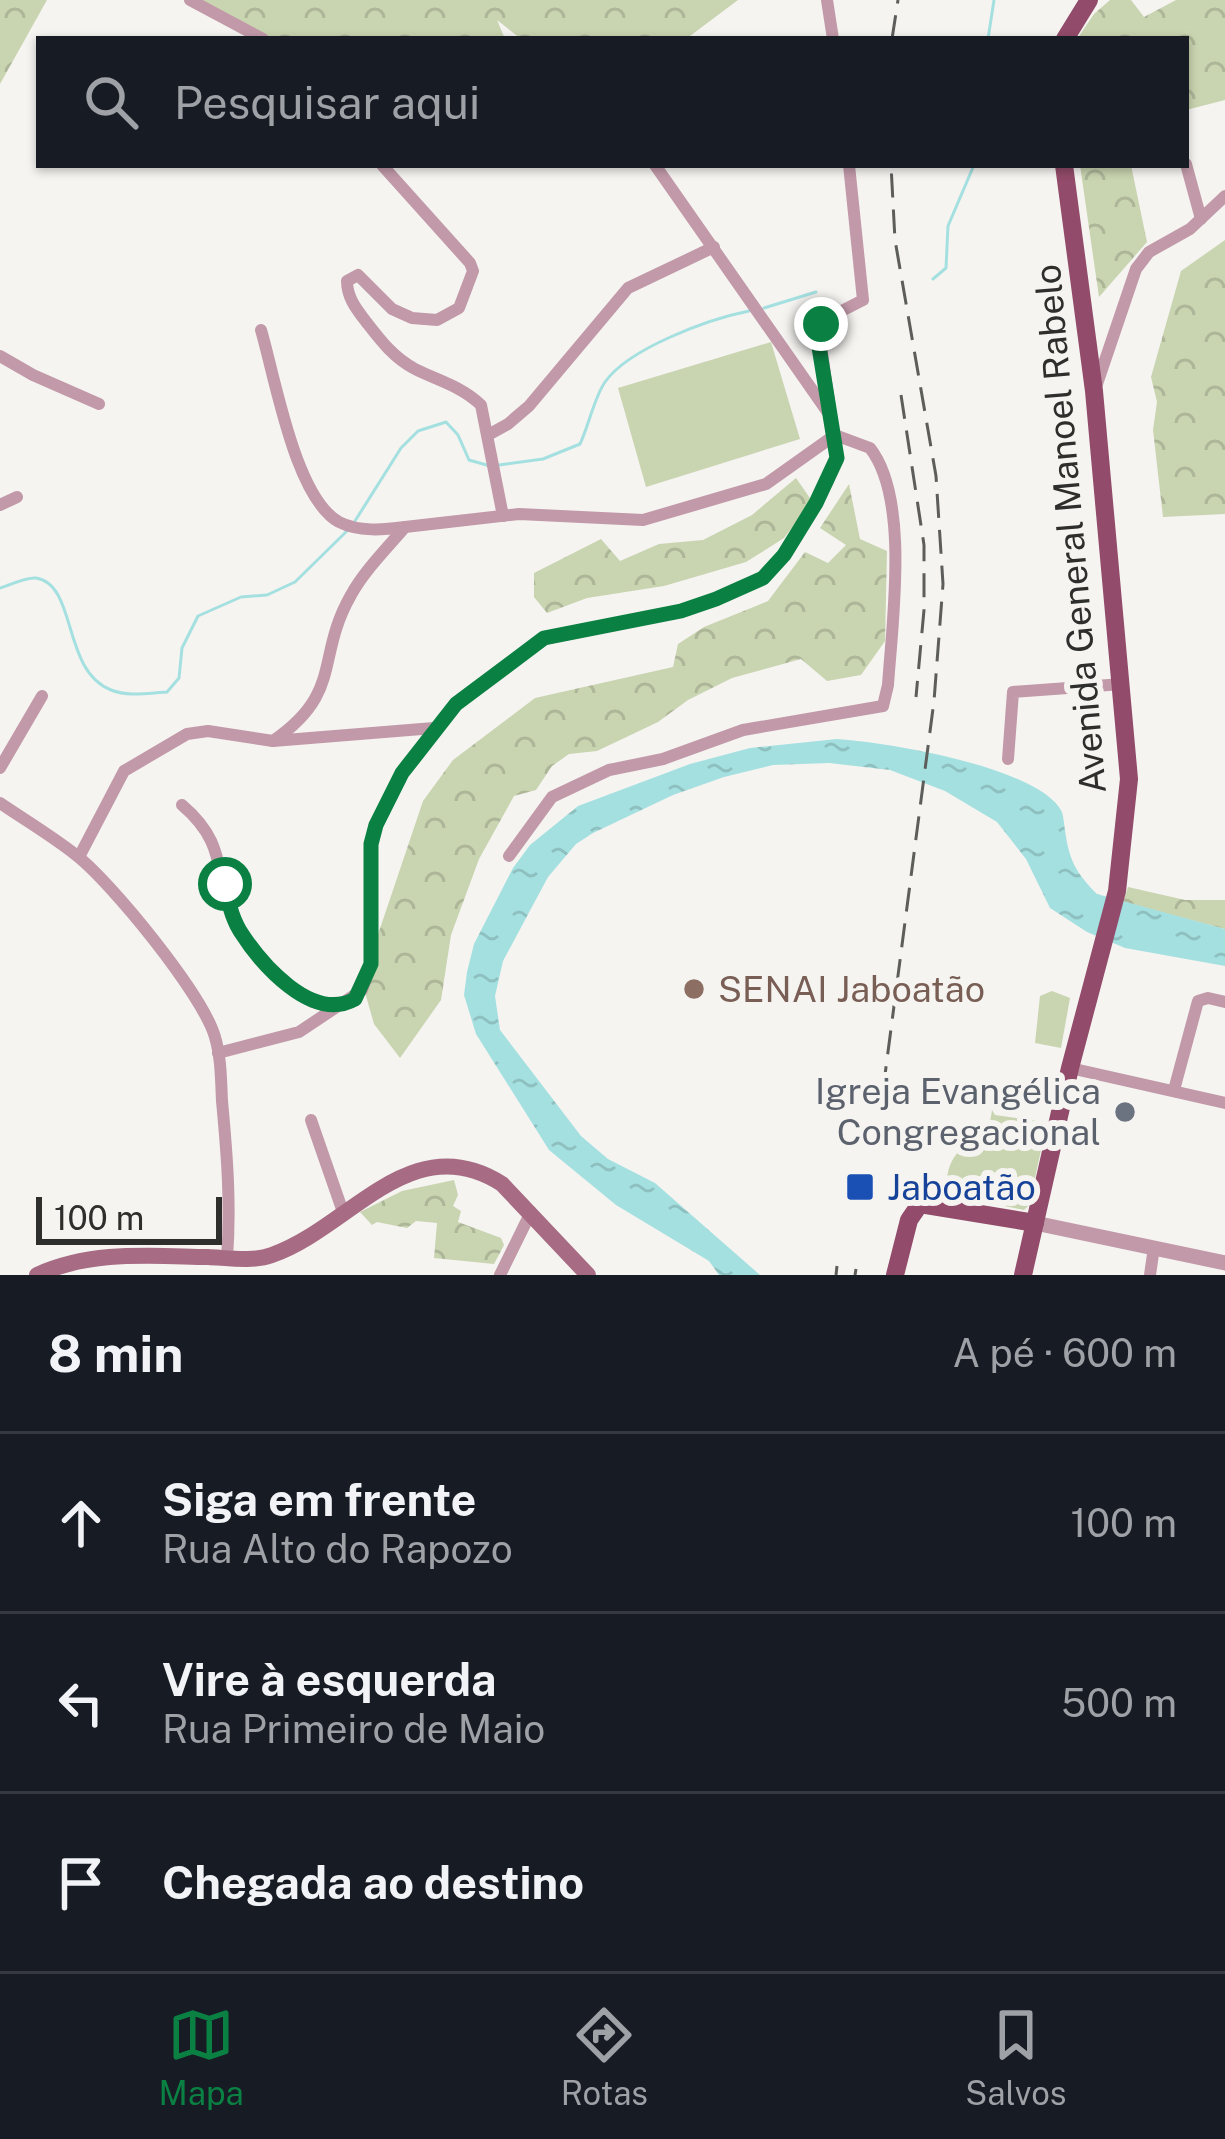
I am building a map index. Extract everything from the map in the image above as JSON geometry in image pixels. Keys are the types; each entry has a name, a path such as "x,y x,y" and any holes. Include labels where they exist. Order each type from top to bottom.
{"main road":[{"path":"1067,36 1089,0"},
{"name":"Avenida General Manoel Rabelo","path":"1023,1275 1070,1068 1117,892 1129,793 1094,391 1064,168"},
{"path":"37,1275 85,1267 180,1266 227,1258 268,1266 343,1212 404,1177 451,1166 487,1174 531,1212 584,1275"},
{"path":"895,1275 909,1220 920,1204 1035,1223"}],"street":[{"path":"190,0 257,36"},
{"path":"827,0 833,36"},
{"path":"385,168 473,271 459,308 441,319 412,318 383,304 358,275 347,281 346,289 394,356 451,382 482,405 503,516"},
{"path":"657,168 831,417"},
{"path":"218,1053 299,1032 362,990 371,964 371,844 376,825 402,773 434,728 488,678 544,638 681,611 763,578 784,555 837,458 818,332 826,320 860,304 863,295 849,168"},
{"path":"1187,168 1201,219"},
{"path":"1094,391 1136,269 1149,252 1201,219 1225,196"},
{"path":"488,435 529,406 628,287 714,247"},
{"path":"262,330 292,442 310,487 333,518 351,526 405,527 503,516 643,520 766,484 835,435 862,442 877,456 891,508 896,554 883,706 743,730 663,759 609,770 552,797 508,856"},
{"path":"0,356 99,404"},
{"path":"0,506 17,497"},
{"path":"273,741 300,723 316,702 351,594 405,527"},
{"path":"1008,759 1013,692 1123,684"},
{"path":"0,768 42,696"},
{"path":"79,857 97,830 117,780 139,760 197,731 273,741 434,728"},
{"path":"0,803 79,857 197,1000 216,1038 231,1209 227,1258"},
{"path":"182,805 212,838 232,917 251,947 309,1000 348,1003"},
{"path":"1174,1090 1198,1001 1225,1002"},
{"path":"1070,1068 1225,1103"},
{"path":"310,1120 343,1212"},
{"path":"500,1275 531,1212"},
{"path":"1035,1223 1225,1263"},
{"path":"1150,1275 1154,1247"}],"green space":[{"path":"0,0 47,0 0,84"},
{"path":"191,0 738,0 690,36 517,36 497,20 504,36 253,36"},
{"path":"1110,0 1131,0 1144,17 1176,0 1225,0 1225,100 1189,109 1189,36 1079,36"},
{"path":"1080,168 1132,168 1147,242 1099,297"},
{"path":"1225,240 1225,514 1163,517 1153,430 1157,402 1151,377 1181,271"},
{"path":"771,342 800,439 646,487 618,388"},
{"path":"796,478 812,501 784,538 746,562 664,586 587,598 547,613 534,597 534,573 601,539 620,561 659,544 703,540 752,515"},
{"path":"849,484 860,539 887,551 885,641 861,675 827,681 801,659 732,678 597,751 569,754 552,766 536,790 514,796 479,859 451,935 441,1000 400,1058 374,1024 362,982 423,801 453,760 535,698 673,667 678,644 704,627 768,601 805,552 828,563 846,545 820,528"},
{"path":"1128,887 1185,900 1225,900 1225,929 1123,902"},
{"path":"1052,991 1070,998 1061,1048 1035,1043 1040,996"},
{"path":"992,1110 995,1115 1037,1121 1045,1132 1024,1210 956,1196 947,1184 952,1161 973,1133 988,1135"},
{"path":"454,1180 458,1195 453,1206 461,1211 458,1222 501,1238 504,1245 494,1264 434,1258 437,1223 416,1221 407,1228 372,1225 360,1212 402,1191"}],"water":[{"path":"837,739 959,760 1024,782 1048,796 1062,812 1071,858 1097,894 1225,929 1225,966 1125,948 1087,932 1050,908 1026,859 997,822 945,791 890,770 829,763 773,765 673,795 593,833 576,844 548,877 503,961 495,996 500,1030 581,1136 608,1159 655,1183 760,1275 719,1275 709,1261 616,1205 549,1150 476,1034 464,995 467,972 474,944 513,868 530,845 578,806 690,764 750,748"}],"waterway":[{"path":"988,36 994,0"},
{"path":"933,279 946,268 948,226 973,168"},
{"path":"764,308 816,292"},
{"path":"499,465 543,459 580,444 601,388 616,370 671,337 749,311"},
{"path":"355,521 401,448 418,431 446,422 469,460 490,466"},
{"path":"0,588 32,578 49,584 95,680 125,693 167,692 179,678 182,648 198,616 241,597 267,595 295,582 349,529"}],"railway":[{"path":"892,36 898,0"},
{"path":"883,1090 934,701 943,584 936,476 895,240 891,168"},
{"path":"901,395 924,545 916,697"},
{"path":"836,1275 837,1266"},
{"path":"855,1275 856,1269"}],"place":[{"name":"SENAI Jaboatão","path":"694,989"},
{"name":"Igreja Evangélica Congregacional","path":"1125,1112"},
{"name":"Jaboatão","path":"860,1187"}],"route":[{"path":"225,884 239,930 284,979 315,1003 355,999 371,964 371,844 383,804 434,728 456,704 544,638 681,611 737,592 763,578 784,555 837,458 819,347 821,324"}]}
